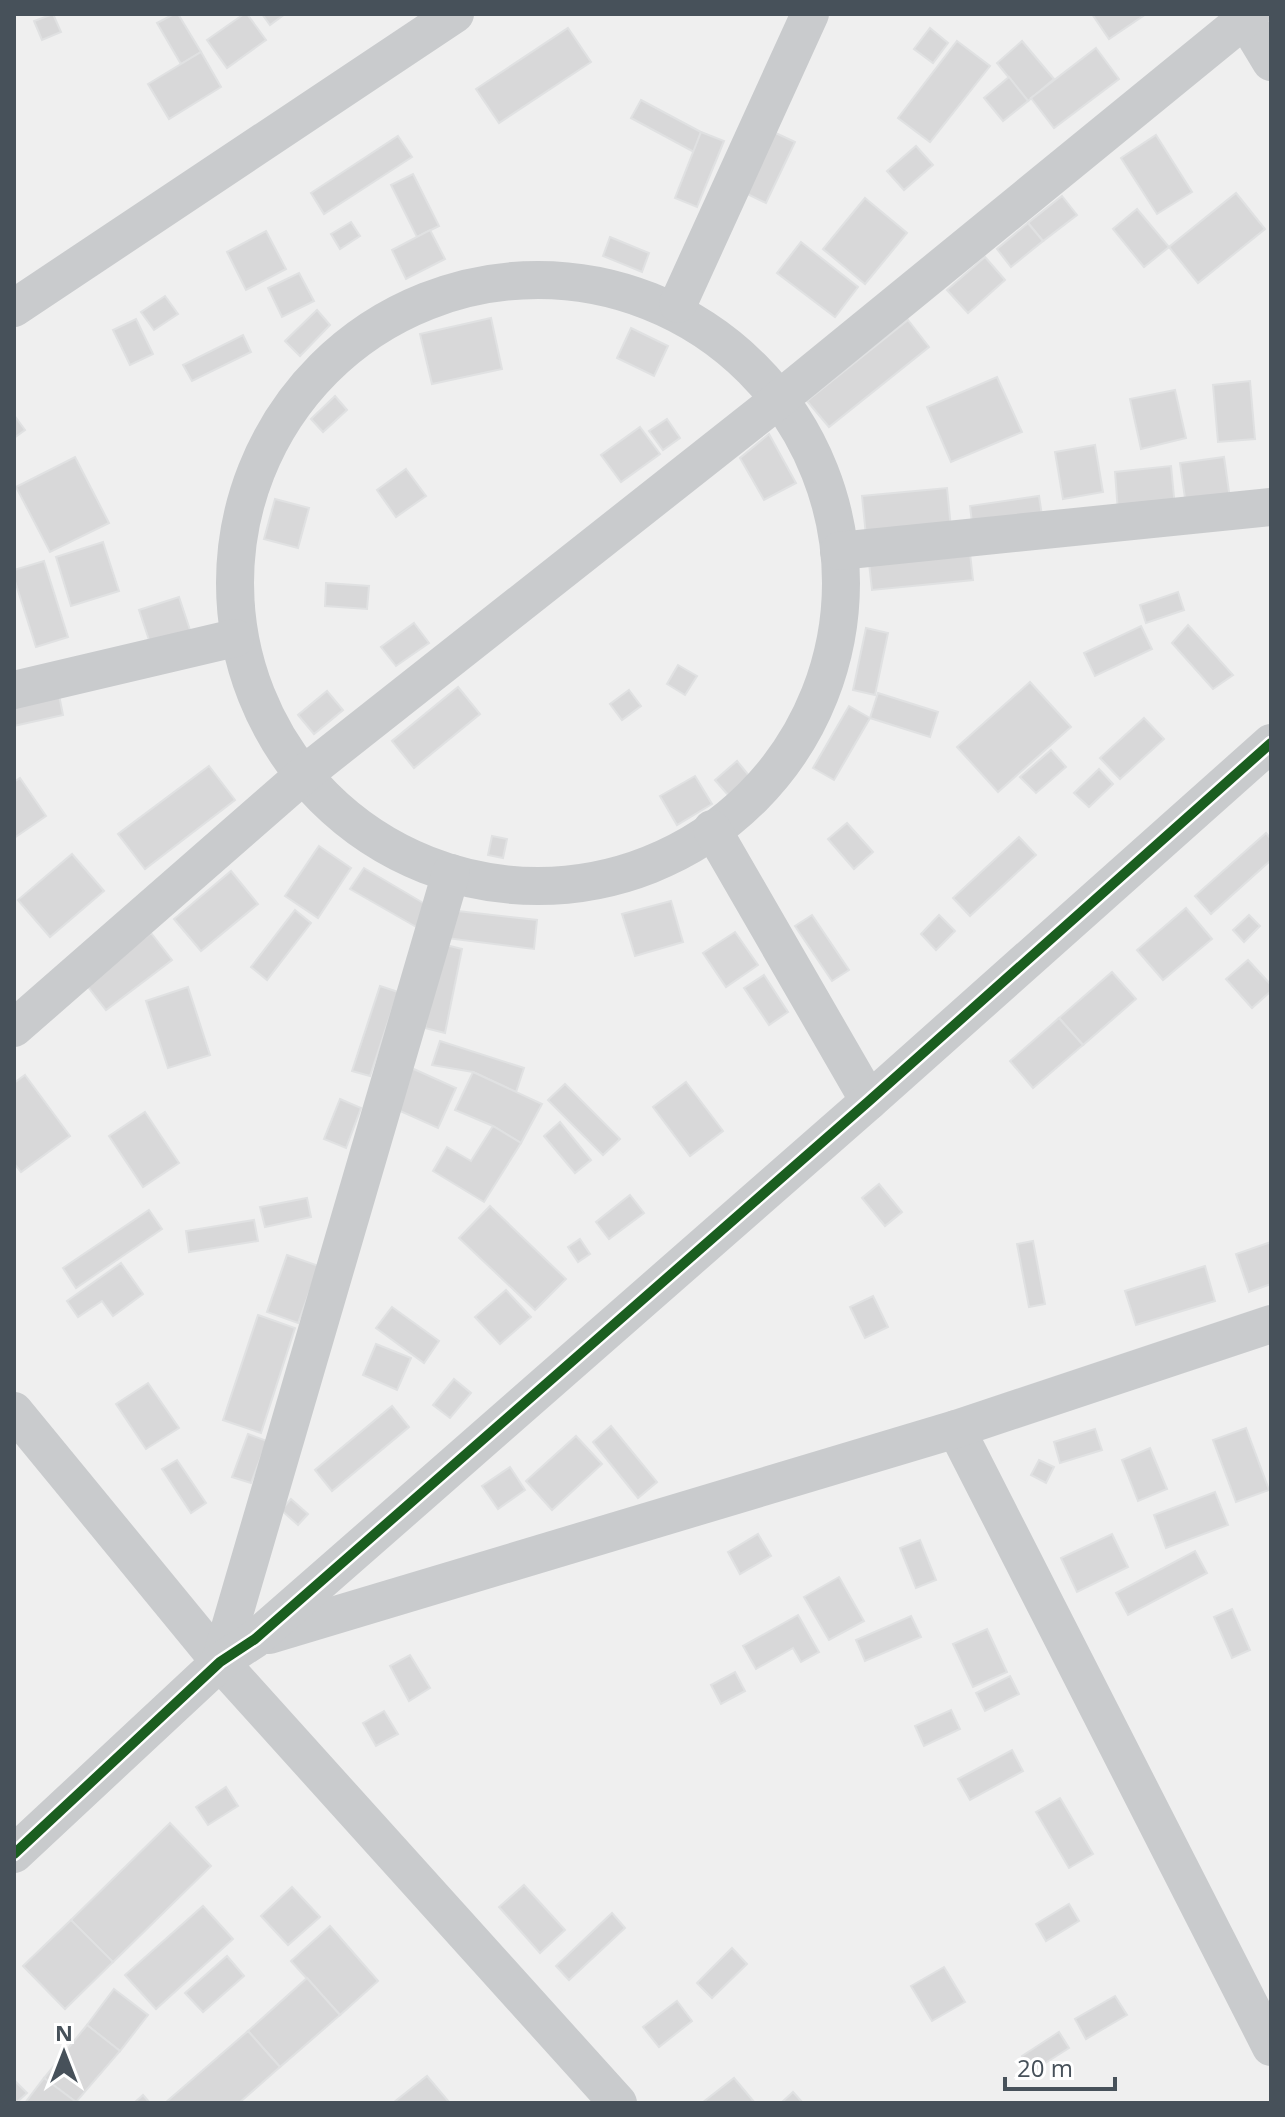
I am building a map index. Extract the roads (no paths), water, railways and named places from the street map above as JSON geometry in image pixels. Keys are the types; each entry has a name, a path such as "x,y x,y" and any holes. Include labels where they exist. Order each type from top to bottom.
{"street":[{"path":"14,308 455,14"},
{"path":"678,304 810,14"},
{"path":"14,1028 307,772 777,401 1246,16 1271,62"},
{"path":"488,282 600,285 678,304 758,371 777,401 826,479 844,571 828,679 769,782 689,847 635,872 530,887 436,871 357,830 268,728 235,638 234,540 263,446 353,339 488,282"},
{"path":"839,551 1271,507"},
{"path":"14,690 235,638"},
{"path":"14,1854 220,1662 255,1639 869,1101 1271,743"},
{"path":"712,829 869,1101"},
{"path":"220,1662 451,873"},
{"path":"255,1639 956,1429 1271,1324"},
{"path":"14,1411 220,1662 618,2103"},
{"path":"956,1429 1271,2047"}]}
